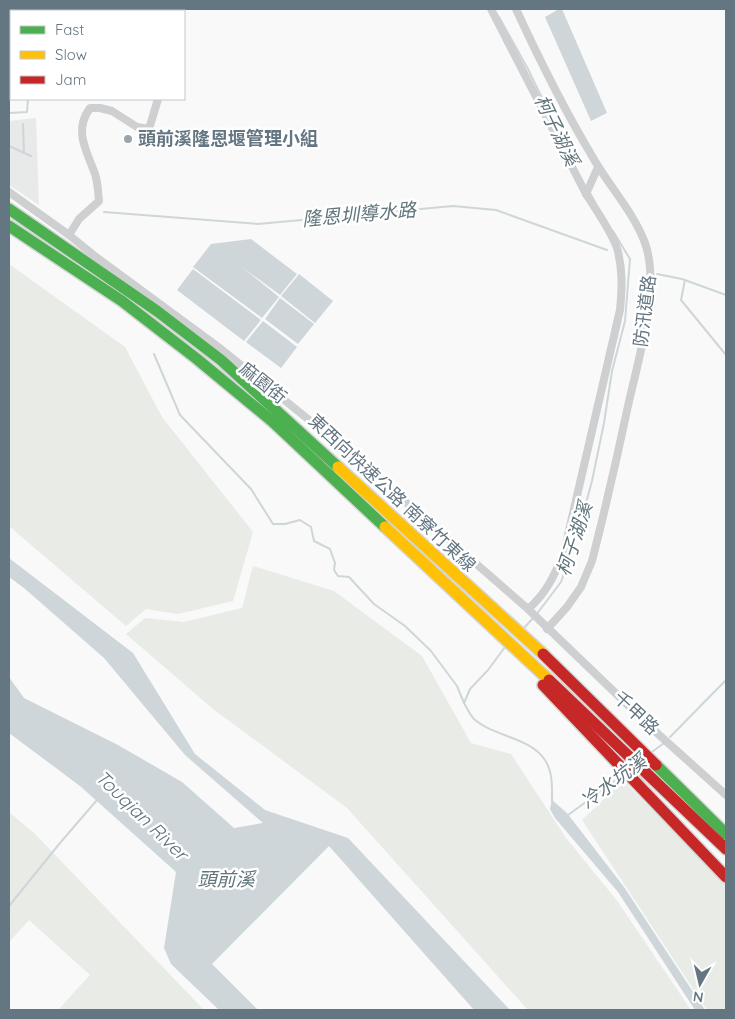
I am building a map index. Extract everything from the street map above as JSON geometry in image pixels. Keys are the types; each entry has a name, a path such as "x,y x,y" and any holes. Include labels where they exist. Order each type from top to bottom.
{"highway":[{"name":"東西向快速公路 南寮竹東線","path":"9,208 150,306 221,360 539,650 726,834"},
{"name":"東西向快速公路 南寮竹東線","path":"9,226 122,301 197,359 272,421 462,598 726,849"},
{"path":"462,598 726,877"},
{"path":"626,734 676,774 726,823"}],"street":[{"path":"491,9 518,65 616,247 622,284 620,310 564,552 554,578 540,599 528,609"},
{"name":"防汛道路","path":"516,9 540,60 598,167 624,204 644,242 650,266 650,290 638,360 592,561 581,587 548,629"},
{"path":"69,235 79,219 98,201 95,174 83,143 82,126 84,116 90,108 100,108 112,111 137,127 149,129 158,100"},
{"path":"586,194 598,167"},
{"name":"麻園街","path":"9,192 221,350 339,444 528,609 548,629"},
{"name":"千甲路","path":"548,629 657,733 726,795"}],"shaded area":[{"path":"36,118 39,205 9,185 9,121"},
{"path":"9,264 125,347 162,417 253,532 233,601 178,614 146,609 126,626 9,526"},
{"path":"253,566 334,591 422,656 471,743 511,754 566,838 618,902 691,1010 528,1010 347,808 213,709 126,634 145,618 184,622 242,608"},
{"path":"623,781 726,883 726,1010 707,1010 582,820"},
{"path":"9,812 35,834 204,1010 58,1010 90,975 29,920 9,942"}],"water":[{"path":"562,9 607,113 591,121 545,17"},
{"path":"251,239 297,274 280,295 242,267 279,297 262,318 193,267 211,244"},
{"path":"193,269 261,320 244,341 177,290"},
{"path":"299,274 333,301 315,323 281,296"},
{"path":"280,298 314,324 298,344 265,319"},
{"path":"263,321 297,347 281,368 246,342"},
{"name":"頭前溪","path":"9,558 133,653 195,754 265,810 348,838 510,1010 474,1010 329,846 212,964 258,1010 219,1010 171,964 164,948 176,872 80,786 9,733 9,677 24,698 118,745 182,782 234,828 263,823 185,755 104,658 9,577"},
{"path":"552,800 567,813 624,887 705,1010 695,1010 618,892 555,818 550,809"}],"waterway":[{"name":"柯子湖溪","path":"499,17 528,69 557,129"},
{"path":"9,113 27,112 28,100"},
{"path":"23,124 24,153"},
{"path":"9,146 31,156"},
{"name":"柯子湖溪","path":"590,193 595,202"},
{"name":"隆恩圳導水路","path":"104,212 258,224 453,206 496,210 607,250"},
{"name":"柯子湖溪","path":"536,615 561,582 577,536 592,481 612,371 625,321 630,259 613,231"},
{"name":"隆恩圳導水路","path":"657,274 682,279 726,295"},
{"path":"685,280 681,300 726,355"},
{"path":"154,354 180,415 251,489 273,524 285,524 300,520 311,527 314,541 330,549 335,563 334,570 338,576 349,577 374,604 405,626 431,651 457,686 464,703"},
{"name":"柯子湖溪","path":"524,628 533,618"},
{"name":"柯子湖溪","path":"505,647 488,670 470,689 464,703 474,719 482,725 530,746 538,752 548,765 552,780 552,802"},
{"name":"冷水坑溪","path":"670,737 726,680"},
{"name":"冷水坑溪","path":"652,752 664,743"},
{"name":"冷水坑溪","path":"568,815 623,775"},
{"name":"Touqian River","path":"9,906 97,800"}],"traffic: fast":[{"path":"9,209 157,311 221,360 338,467"},
{"path":"9,226 122,301 197,359 272,421 385,527"},
{"path":"656,765 726,834"}],"traffic: slow":[{"path":"338,467 543,654"},
{"path":"385,527 549,680"}],"traffic: jam":[{"path":"543,654 656,765"},
{"path":"549,680 726,849"},
{"path":"543,685 726,877"}],"place":[{"name":"頭前溪隆恩堰管理小組","path":"128,139"}]}
